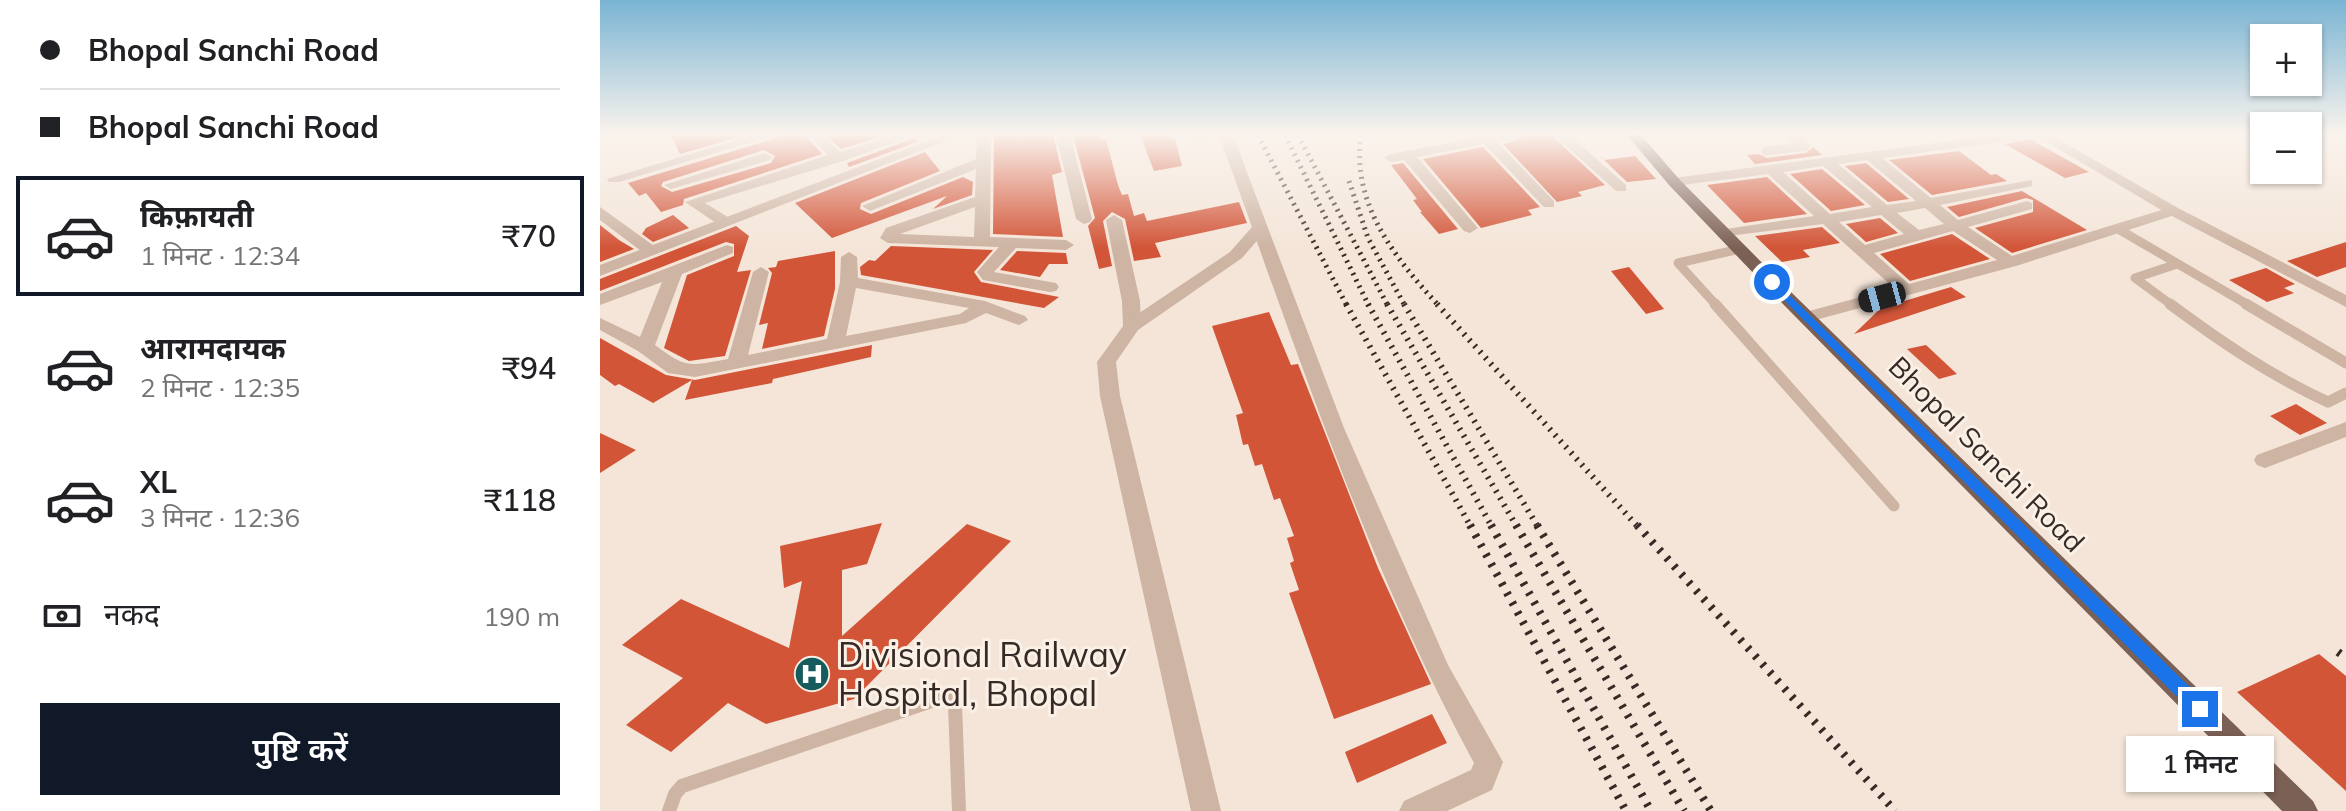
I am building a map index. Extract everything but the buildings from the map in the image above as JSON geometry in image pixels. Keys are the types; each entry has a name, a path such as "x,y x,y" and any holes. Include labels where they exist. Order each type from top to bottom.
{"main road":[{"name":"Bhopal Sanchi Road","path":"1666,173 2303,811"}],"street":[{"path":"614,179 635,173"},
{"path":"671,185 712,173"},
{"path":"725,222 693,202 787,173"},
{"path":"600,271 854,173"},
{"path":"870,206 953,173"},
{"path":"982,173 982,242"},
{"path":"1072,173 1084,219"},
{"path":"1240,173 1340,443 1438,671 1489,762 1482,780 1414,811"},
{"path":"1422,173 1470,228"},
{"path":"1519,173 1549,204"},
{"path":"1604,173 1621,188"},
{"path":"1674,182 1742,173"},
{"path":"1775,173 1907,291"},
{"path":"1839,173 1917,237"},
{"path":"1892,173 1956,226 2010,262"},
{"path":"2107,173 2346,302"},
{"path":"1733,241 1822,218 1930,203 2027,183"},
{"path":"981,200 892,231 887,236 891,239 1066,245"},
{"path":"1861,251 2027,206"},
{"path":"1808,317 2010,262 2173,211"},
{"path":"600,212 651,251"},
{"path":"1114,220 1131,301 1132,326"},
{"path":"1206,811 1110,396 1106,362 1132,326 1236,255 1260,228"},
{"path":"1011,244 985,272 989,276 1050,287"},
{"path":"600,300 727,250"},
{"path":"835,343 849,282 849,257"},
{"path":"645,347 674,272"},
{"path":"736,363 761,272"},
{"path":"849,282 985,306 1019,320"},
{"path":"600,323 645,347 675,369 695,371 966,318 985,306"},
{"path":"2265,460 2346,429"}],"lane":[{"path":"2120,230 2346,363"},
{"path":"1733,241 1678,263 1894,506"},
{"path":"2177,264 2135,278 2178,311 2299,389 2328,402 2346,393"},
{"path":"669,811 675,794 682,786 946,696 955,705 959,811"}],"railway":[{"path":"1278,173 1347,306"},
{"path":"1304,173 1368,304"},
{"path":"1318,173 1388,306"},
{"path":"1362,173 1370,207 1392,249 1439,306"},
{"path":"1349,181 1368,238 1405,306"},
{"path":"1346,304 1471,527"},
{"path":"1368,304 1492,527"},
{"path":"1387,304 1517,527"},
{"path":"1404,304 1538,527"},
{"path":"1437,304 1638,527"},
{"path":"1470,525 1626,811"},
{"path":"1491,525 1651,811"},
{"path":"1516,525 1684,811"},
{"path":"1537,525 1711,811"},
{"path":"1637,525 1895,811"},
{"path":"2338,652 2346,658"}],"place":[{"name":"Divisional Railway Hospital, Bhopal","path":"812,674"}],"route":[{"path":"1772,282 2200,709"}]}
